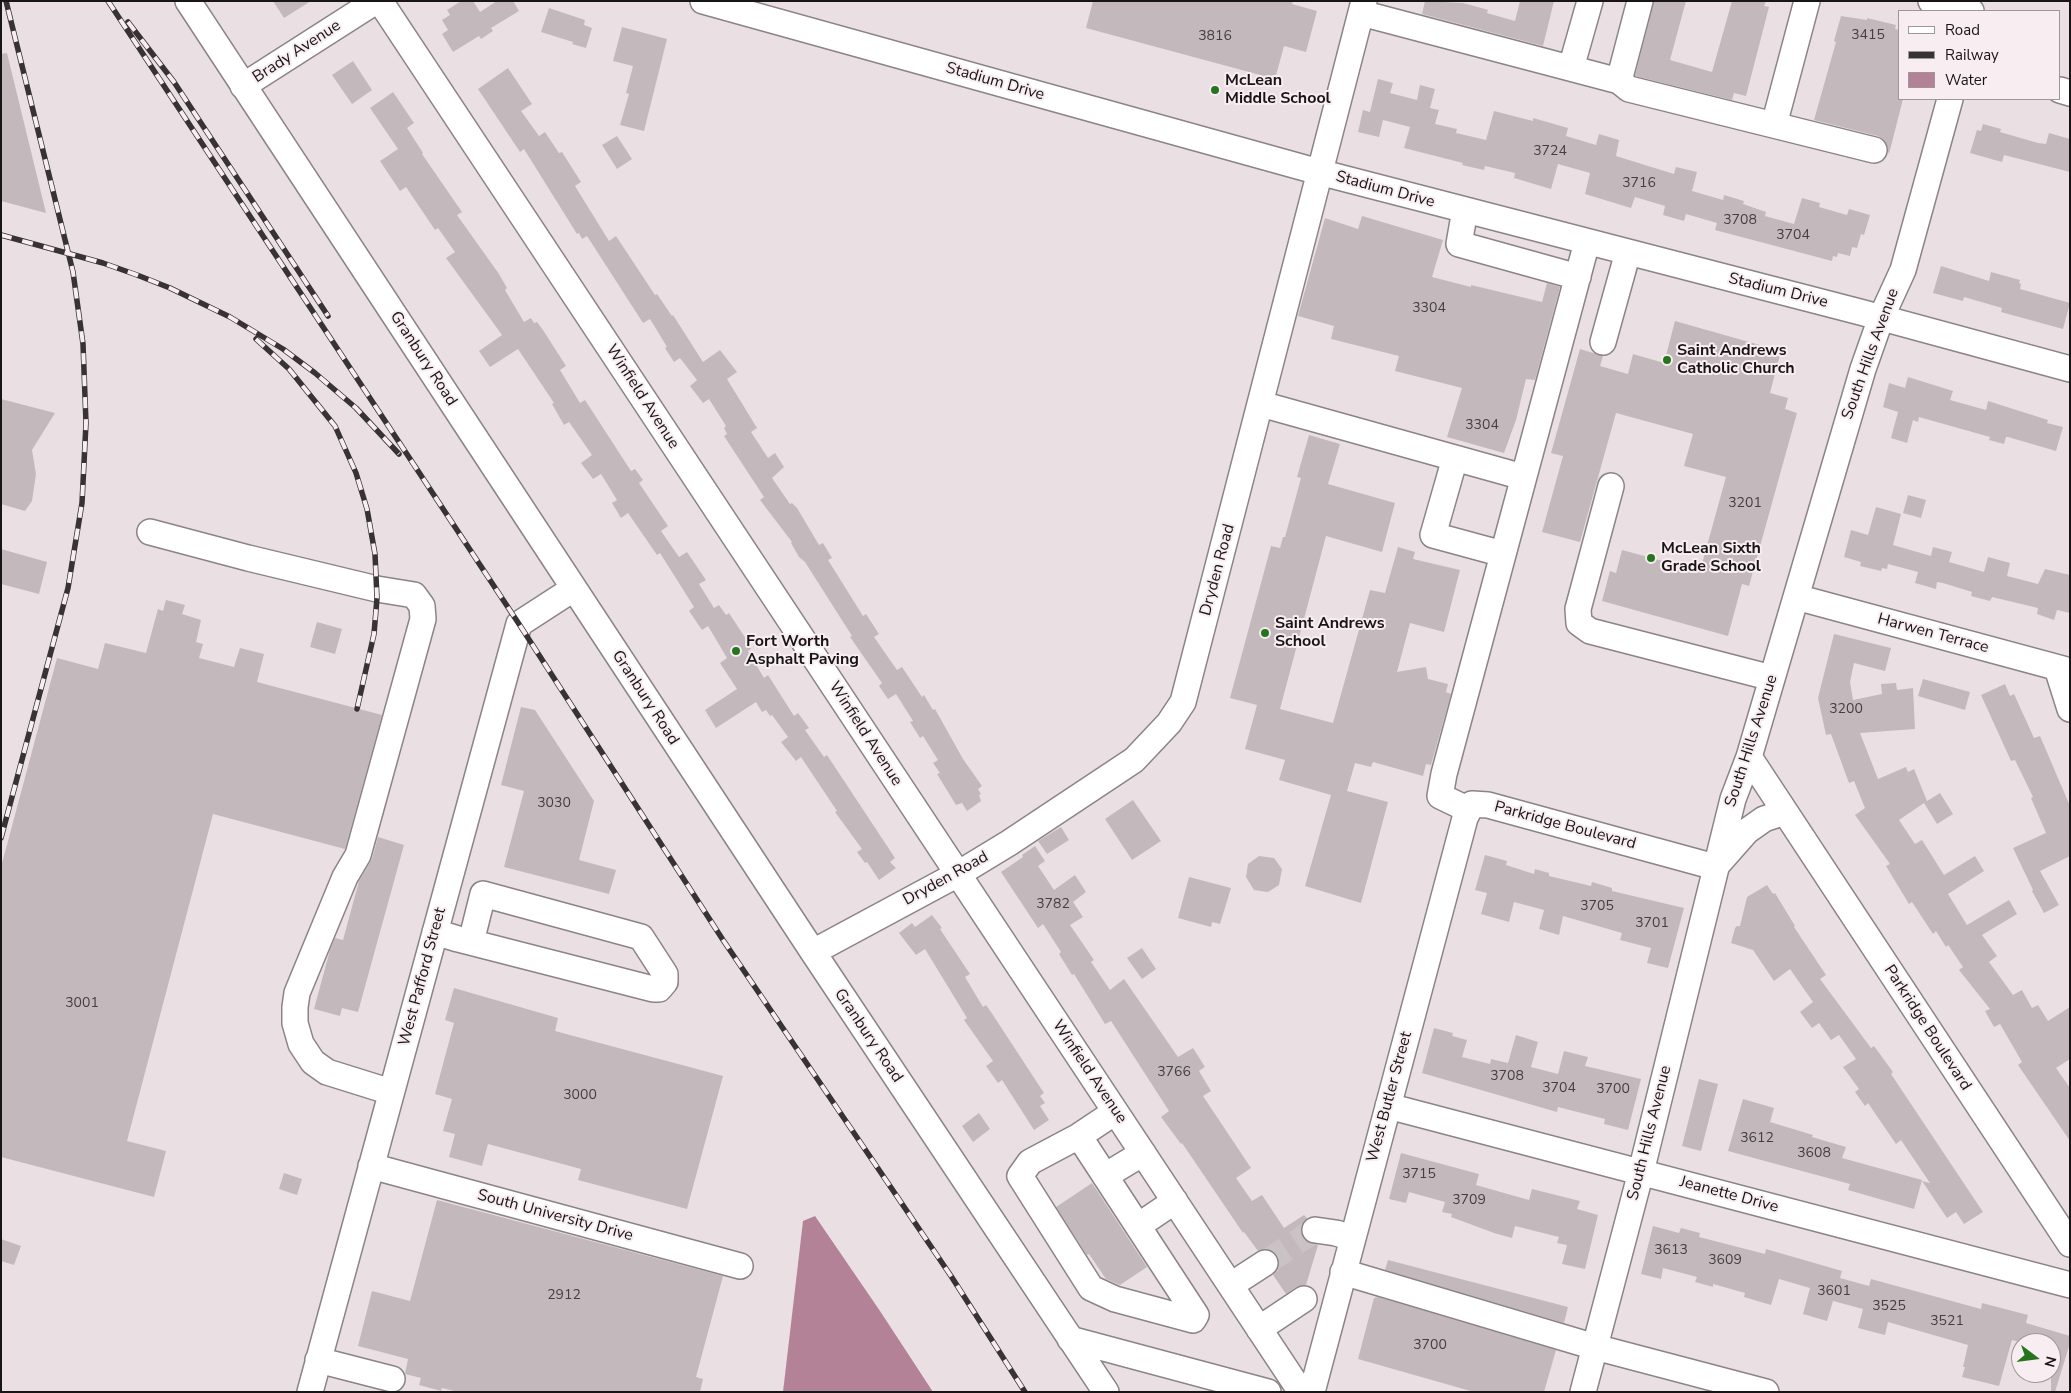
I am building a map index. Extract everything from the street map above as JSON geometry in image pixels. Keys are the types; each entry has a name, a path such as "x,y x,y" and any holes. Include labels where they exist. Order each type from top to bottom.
{"street":[{"name":"Granbury Road","path":"188,1 573,589 1106,1392"},
{"name":"Brady Avenue","path":"243,86 376,1"},
{"name":"Winfield Avenue","path":"380,1 1301,1392"},
{"path":"1571,68 1590,1"},
{"path":"1619,81 1640,1"},
{"path":"1774,125 1807,1"},
{"path":"1931,1 1968,10"},
{"name":"Stadium Drive","path":"710,2 1319,172 2070,369"},
{"name":"Dryden Road","path":"813,952 958,874 1010,843 1134,760 1170,723 1183,702 1261,404 1360,5"},
{"path":"1360,5 1619,81 1629,89 1874,150"},
{"name":"South Hills Avenue","path":"1583,1392 1641,1172 1733,799 1749,757 1846,423 1881,318 1903,270 1950,100"},
{"path":"1465,210 1459,244 1578,277"},
{"path":"1456,458 1433,535 1503,554 1587,242"},
{"path":"1602,342 1628,252"},
{"path":"1261,404 1524,478"},
{"path":"1611,486 1578,608 1579,623 1590,631 1772,678"},
{"path":"150,532 377,589 414,595 422,606 423,619 358,855 345,877 297,993 295,1008 295,1023 301,1044 313,1062 327,1072 391,1092"},
{"name":"Parkridge Boulevard","path":"1503,554 1444,774 1440,796 1471,807 1488,805 1715,867"},
{"name":"West Pafford Street","path":"310,1392 519,624 573,589"},
{"name":"Harwen Terrace","path":"1796,598 2064,670"},
{"path":"2064,670 2070,709"},
{"name":"Parkridge Boulevard","path":"1749,757 2070,1244"},
{"name":"West Butler Street","path":"1312,1392 1465,818 1471,807"},
{"path":"1715,867 1748,831 1764,819 1785,812"},
{"path":"435,932 471,942 654,989 660,989 665,982 665,974 641,937 483,894 471,942"},
{"name":"Jeanette Drive","path":"1388,1106 2070,1285"},
{"path":"1079,1136 1196,1315 1193,1320 1115,1299 1092,1288 1020,1176 1030,1162 1079,1136 1115,1112"},
{"path":"1105,1176 1143,1153"},
{"name":"South University Drive","path":"371,1166 740,1266"},
{"path":"1138,1226 1175,1201"},
{"path":"1315,1230 1336,1233 1352,1238"},
{"path":"1231,1285 1266,1263"},
{"path":"1343,1272 1594,1347 1766,1392"},
{"path":"1260,1328 1304,1299"},
{"path":"1070,1339 1268,1392"},
{"path":"318,1360 392,1379"}],"water":[{"path":"815,1216 933,1392 783,1392 803,1221"}],"building":[{"path":"273,1 311,1 284,18"},
{"path":"461,1 473,1 480,12 497,1 513,1 519,11 491,28 493,31 481,39 479,36 453,52 442,34 448,30 442,20 450,15 447,10"},
{"path":"1093,1 1293,1 1292,4 1317,11 1306,52 1284,46 1275,79 1086,28"},
{"path":"1425,1 1463,3 1488,10 1487,13 1515,21 1520,1 1554,1 1543,46 1422,14"},
{"path":"1654,1 1686,1 1670,60 1712,72 1732,1 1766,1 1764,6 1769,7 1746,96 1734,93 1732,100 1635,76"},
{"path":"549,8 585,20 584,25 592,28 586,48 541,32"},
{"path":"1841,16 1867,20 1867,18 1896,25 1895,29 1898,30 1898,100 1903,100 1889,154 1884,140 1878,136 1814,120 1836,42 1834,41"},
{"path":"622,27 667,39 644,131 620,125 629,94 626,93 633,66 613,61"},
{"path":"7,53 46,213 1,201 1,54"},
{"path":"353,61 372,90 352,104 332,75"},
{"path":"508,68 532,104 521,111 539,136 545,132 559,153 562,152 581,182 575,186 609,241 616,236 655,295 657,294 673,315 703,362 720,350 737,372 727,379 757,428 751,432 768,458 775,453 784,467 772,478 790,504 792,503 797,508 819,545 823,543 832,558 828,560 863,616 866,614 879,634 874,637 897,670 902,667 922,697 924,695 933,710 935,709 963,759 982,786 978,789 981,794 979,795 981,801 967,811 962,803 956,805 937,774 940,773 933,763 938,760 923,736 920,738 910,722 913,721 896,694 888,699 879,686 882,683 850,637 852,636 805,562 799,557 792,542 760,500 764,497 724,436 727,434 724,428 726,426 709,399 703,403 690,386 697,380 680,358 674,362 650,319 643,323 587,236 582,239 579,233 577,234 524,149 520,152 478,89"},
{"path":"1378,79 1393,83 1390,93 1417,100 1420,85 1435,89 1430,108 1439,110 1435,124 1457,129 1456,133 1486,140 1494,111 1533,121 1533,118 1568,128 1566,136 1596,145 1599,134 1619,140 1616,156 1674,174 1676,167 1697,172 1692,191 1723,200 1724,195 1744,201 1743,204 1766,212 1765,216 1794,224 1802,198 1820,203 1819,207 1847,215 1849,209 1870,215 1864,235 1861,234 1857,248 1852,247 1850,256 1838,253 1837,257 1833,256 1832,261 1715,230 1717,223 1686,214 1684,221 1663,215 1665,206 1635,197 1631,208 1585,194 1590,173 1558,164 1551,189 1514,178 1515,173 1485,166 1484,170 1462,165 1463,163 1404,148 1410,127 1383,120 1379,137 1358,132 1363,110 1370,112"},
{"path":"393,92 414,123 407,128 422,154 462,212 457,215 499,274 507,288 505,290 524,322 531,318 543,330 566,366 560,370 580,403 585,400 631,471 635,469 643,480 639,483 668,526 661,531 679,557 687,552 706,580 699,584 714,608 719,605 726,615 729,613 748,642 751,649 748,651 764,678 768,675 794,716 798,713 809,728 805,730 824,757 827,755 895,858 890,862 896,868 879,880 867,862 865,863 857,852 862,849 835,812 837,811 801,757 796,761 781,742 788,737 772,715 770,716 766,710 762,712 756,702 716,728 705,710 737,689 720,663 727,658 708,626 702,630 689,611 694,607 660,553 657,555 628,513 621,518 612,503 617,500 601,474 593,479 581,463 592,455 569,422 564,425 552,404 554,403 518,349 490,367 479,351 502,335 446,258 455,252 438,228 435,230 406,187 400,191 380,161 398,149 370,108"},
{"path":"1983,124 2001,129 2000,132 2038,143 2046,144 2049,133 2070,139 2070,172 2004,155 2002,162 1970,153 1977,130 1981,131"},
{"path":"617,136 632,159 617,169 602,145"},
{"path":"1362,216 1443,240 1432,277 1542,302 1547,283 1560,287 1535,380 1526,379 1516,420 1504,453 1447,437 1462,388 1395,371 1399,356 1331,339 1334,326 1298,316 1325,218 1358,229"},
{"path":"1941,266 1989,281 1991,272 2020,280 2020,289 2070,303 2063,329 2001,312 2002,308 1964,297 1963,301 1933,293"},
{"path":"1675,321 1781,351 1770,393 1788,398 1785,409 1797,413 1749,586 1742,584 1728,636 1602,601 1610,571 1616,573 1622,550 1700,571 1726,477 1684,466 1693,434 1616,413 1580,542 1542,532 1563,456 1551,453 1580,349 1603,356 1600,366 1628,374 1633,354 1664,363"},
{"path":"1908,377 1953,391 1950,400 1986,410 1988,401 2048,420 2047,423 2063,427 2056,451 2008,437 2006,437 2004,444 1989,440 1990,437 1919,417 1918,422 1913,420 1907,443 1891,438 1898,412 1883,407 1889,383 1905,388"},
{"path":"1,399 55,413 32,450 36,474 32,501 25,511 1,504"},
{"path":"1309,435 1340,444 1328,484 1395,503 1382,552 1326,536 1280,709 1333,723 1370,590 1385,593 1398,547 1415,552 1413,559 1460,570 1444,632 1410,623 1397,672 1426,667 1428,679 1448,684 1446,692 1451,694 1431,765 1426,764 1423,776 1373,762 1371,767 1355,763 1347,791 1388,802 1361,903 1305,886 1331,795 1279,780 1285,760 1245,749 1257,705 1230,698 1271,546 1280,548 1283,537 1285,537 1301,478 1297,477"},
{"path":"1908,495 1926,500 1921,518 1903,513"},
{"path":"1876,507 1901,514 1893,545 1931,556 1933,547 1952,552 1949,562 1984,572 1988,557 2010,563 2007,576 2038,584 2045,569 2070,575 2070,613 2057,610 2054,620 2037,614 2038,608 1992,597 1990,601 1971,596 1972,592 1943,583 1937,582 1936,589 1915,583 1918,572 1888,564 1887,569 1882,568 1881,571 1860,566 1861,562 1844,557 1851,530 1868,535"},
{"path":"1,549 47,562 39,594 1,584"},
{"path":"166,600 185,605 182,614 201,620 196,642 203,644 199,658 234,667 240,648 264,654 257,682 382,715 345,849 213,814 127,1141 166,1151 154,1197 1,1157 1,867 57,658 98,669 105,643 146,653 158,609 163,611"},
{"path":"317,622 342,629 335,654 310,647"},
{"path":"1834,634 1891,648 1885,671 1854,663 1850,682 1853,700 1882,694 1881,684 1896,683 1897,690 1913,688 1915,729 1860,733 1878,779 1906,767 1908,772 1914,769 1927,801 1899,820 1915,844 1922,840 1944,875 1975,856 1984,871 1948,894 1967,925 2009,900 2017,914 1982,935 1997,956 1989,962 2013,995 2022,990 2032,1008 2038,1005 2048,1021 2070,1007 2070,1059 2056,1068 2070,1088 2070,1141 2018,1065 2022,1062 2000,1024 1994,1027 1985,1011 1990,1009 1959,970 1963,967 1948,945 1946,947 1936,931 1933,934 1912,902 1909,904 1886,866 1890,864 1855,815 1865,808 1854,781 1849,783 1831,734 1826,735 1818,698"},
{"path":"1923,679 1970,692 1965,710 1918,696"},
{"path":"2005,684 2010,696 2014,694 2034,738 2040,736 2070,806 2070,856 2040,871 2059,905 2044,913 2013,848 2046,833 2031,798 2033,797 2015,760 2011,761 1981,695"},
{"path":"521,707 535,710 594,801 579,860 616,870 609,894 504,867 524,791 501,785"},
{"path":"1940,793 1953,814 1937,824 1924,803"},
{"path":"1133,800 1161,841 1132,860 1105,819"},
{"path":"1061,827 1069,840 1047,854 1038,841"},
{"path":"378,837 404,845 358,1012 342,1008 340,1016 314,1009 330,950 335,938 343,940 359,881 372,859"},
{"path":"1035,846 1045,861 1038,866 1054,890 1075,875 1086,892 1073,902 1083,917 1070,925 1094,960 1091,962 1110,990 1124,979 1178,1057 1193,1048 1205,1067 1199,1071 1211,1091 1203,1096 1251,1168 1236,1178 1252,1201 1262,1195 1284,1228 1304,1215 1307,1218 1301,1228 1302,1236 1307,1242 1318,1245 1306,1285 1296,1287 1286,1294 1273,1275 1278,1270 1277,1255 1272,1250 1258,1251 1243,1233 1182,1143 1161,1117 1169,1111 1111,1021 1105,1024 1074,974 1072,975 1059,954 1061,952 1043,924 1038,928 1001,872"},
{"path":"1485,855 1507,861 1506,865 1534,874 1535,869 1549,873 1549,876 1591,886 1592,882 1612,888 1612,891 1684,908 1668,968 1647,963 1651,948 1620,940 1622,933 1563,916 1559,935 1539,929 1544,910 1514,902 1509,922 1481,914 1487,893 1475,890"},
{"path":"1259,856 1274,858 1282,869 1279,885 1268,892 1254,890 1246,877 1248,864"},
{"path":"1189,877 1231,888 1220,924 1212,922 1211,927 1178,918"},
{"path":"1767,885 1773,894 1775,893 1794,927 1826,975 1820,979 1871,1048 1874,1046 1893,1072 1891,1074 1983,1212 1964,1224 1956,1212 1947,1218 1922,1181 1930,1183 1901,1140 1896,1144 1868,1103 1865,1106 1855,1092 1859,1089 1843,1067 1856,1059 1839,1035 1831,1040 1819,1023 1812,1028 1800,1012 1813,1002 1790,969 1774,981 1753,950 1731,943 1735,928 1740,926 1747,897"},
{"path":"932,915 970,974 965,977 983,1007 986,1005 991,1012 1044,1093 1040,1096 1045,1103 1040,1106 1049,1120 1034,1130 1002,1080 998,1083 986,1066 993,1061 964,1020 967,1018 925,949 916,955 899,933 912,923 915,927"},
{"path":"1142,948 1156,969 1142,979 1127,958"},
{"path":"454,988 558,1018 555,1031 723,1076 687,1209 578,1180 581,1169 488,1144 482,1166 449,1157 455,1134 443,1131 452,1099 435,1094 454,1023 445,1020"},
{"path":"1434,1028 1453,1033 1452,1036 1467,1040 1462,1057 1490,1064 1491,1059 1508,1063 1516,1035 1538,1042 1531,1067 1558,1074 1564,1051 1588,1057 1585,1066 1641,1079 1628,1130 1604,1124 1605,1119 1558,1107 1557,1112 1422,1073"},
{"path":"1699,1079 1718,1084 1701,1151 1682,1146"},
{"path":"1743,1099 1774,1108 1770,1122 1846,1147 1842,1158 1922,1180 1914,1209 1848,1190 1850,1184 1728,1151"},
{"path":"979,1113 990,1129 973,1142 962,1126"},
{"path":"1401,1153 1479,1174 1476,1185 1529,1200 1532,1189 1580,1201 1577,1209 1598,1215 1585,1269 1562,1264 1567,1245 1557,1243 1559,1237 1515,1226 1512,1238 1451,1217 1452,1214 1442,1212 1445,1202 1409,1192 1406,1203 1389,1199"},
{"path":"284,1173 302,1179 297,1195 279,1189"},
{"path":"1092,1183 1147,1267 1120,1285 1106,1279 1089,1254 1087,1255 1056,1207"},
{"path":"437,1200 723,1276 696,1377 703,1379 700,1392 458,1392 442,1388 441,1391 419,1385 421,1378 405,1374 408,1359 358,1346 372,1291 410,1301"},
{"path":"1653,1226 1679,1233 1681,1228 1700,1233 1699,1237 1765,1254 1766,1249 1842,1271 1840,1278 1869,1286 1871,1279 1981,1309 1982,1303 2028,1315 2026,1323 2060,1333 2011,1333 2011,1344 1999,1386 1962,1377 1968,1345 1888,1322 1885,1335 1858,1328 1863,1309 1833,1301 1827,1321 1803,1314 1810,1288 1779,1279 1771,1305 1744,1297 1745,1293 1713,1284 1713,1287 1695,1282 1697,1277 1663,1268 1661,1279 1641,1274"},
{"path":"1,1239 21,1246 14,1265 1,1261"},
{"path":"1388,1260 1568,1307 1564,1323 1385,1270"},
{"path":"1378,1297 1556,1350 1544,1392 1474,1392 1358,1359 1374,1298"},
{"path":"2061,1333 2070,1336 2070,1343 2061,1372"},
{"path":"2051,1383 2058,1383 2055,1392 2051,1392"}],"tunnel":[{"path":"1265,1263 1315,1230"}],"railway":[{"path":"1,838 68,588 82,503 86,423 83,344 73,272 6,1"},
{"path":"108,1 519,624 723,940 951,1276 1025,1392"},
{"path":"128,22 174,82 328,316"},
{"path":"1,235 103,263 137,275 170,288 230,317 283,349 315,373 356,408 399,454"},
{"path":"256,339 289,369 335,426 356,473 367,509 375,554 377,598 374,634 357,709"}],"place":[{"name":"McLean Middle School","path":"1215,90"},
{"name":"Saint Andrews Catholic Church","path":"1667,360"},
{"name":"McLean Sixth Grade School","path":"1651,558"},
{"name":"Saint Andrews School","path":"1265,633"},
{"name":"Fort Worth Asphalt Paving","path":"736,651"}]}
